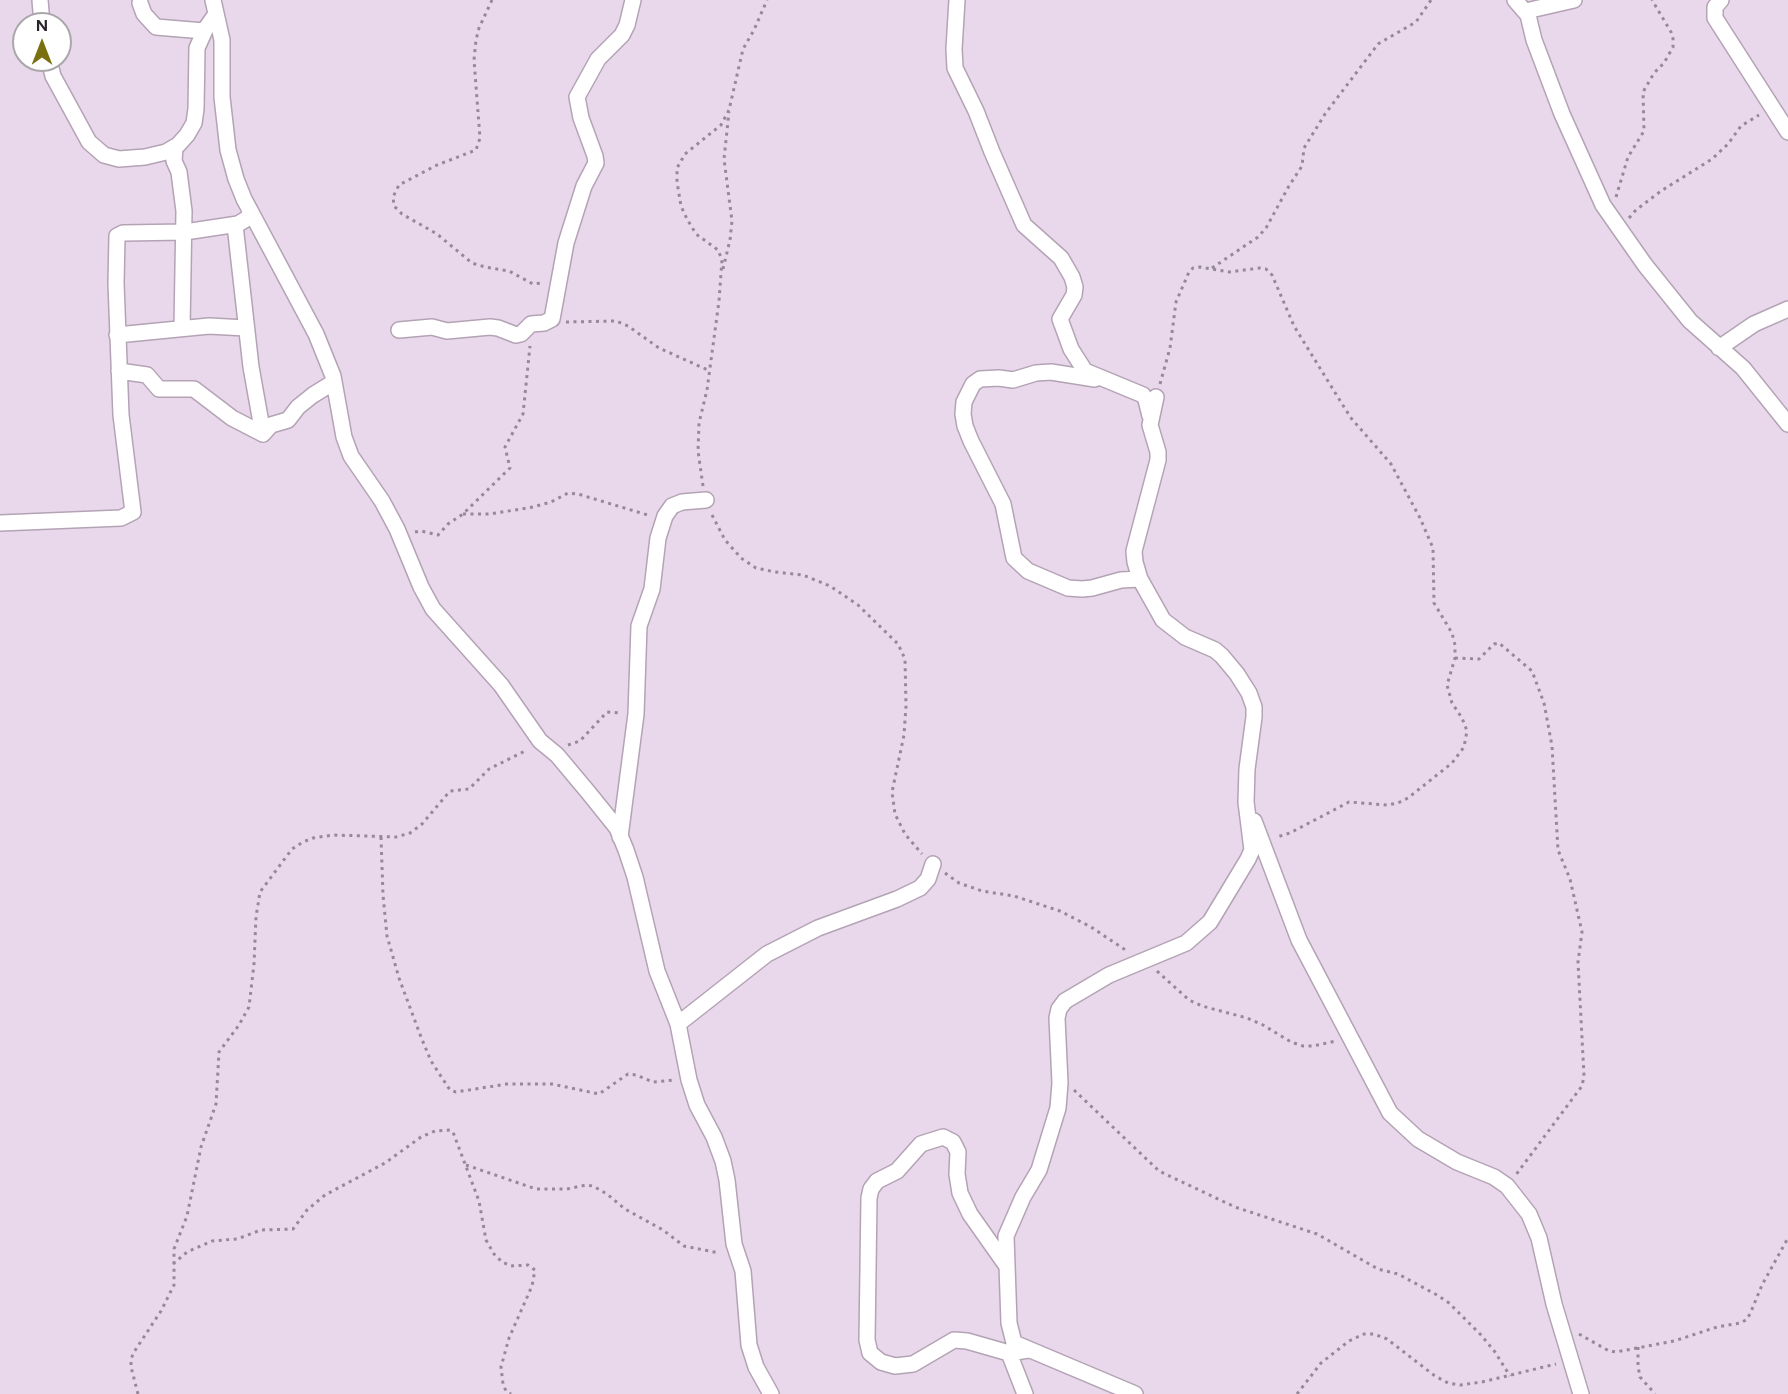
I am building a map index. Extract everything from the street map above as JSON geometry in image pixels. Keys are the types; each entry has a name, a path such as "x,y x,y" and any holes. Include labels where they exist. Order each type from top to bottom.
{"street":[{"path":"399,330 432,327 447,331 490,327 516,335 521,334 530,325 552,320 566,243 584,186 596,163 581,118 577,96 598,59 622,35 633,0"},
{"path":"1574,0 1522,4 1562,114 1586,169 1607,210 1645,265 1690,321 1743,368 1788,423"},
{"path":"1721,0 1715,7 1716,18 1788,132"},
{"path":"140,3 144,14 156,27 204,31"},
{"path":"956,3 955,68 976,111 1024,225 1061,258 1072,277 1075,287 1074,295 1060,320 1071,349 1085,371 1143,395 1146,400 1158,460 1134,551 1140,579 1163,620 1185,637 1215,650 1222,656 1238,674 1254,707 1247,769 1246,802 1252,850 1248,860 1210,922 1186,943 1093,983 1065,1001 1059,1009 1057,1018 1060,1076 1058,1108 1039,1170 1023,1197 1006,1236 1011,1337 1014,1344 1135,1394"},
{"path":"52,72 89,142 104,155 119,159 166,152 187,135 194,123 197,48 214,7"},
{"path":"214,7 222,47 222,96 228,150 236,179 250,211 316,334 334,382 344,437 351,456 382,501 405,545 417,578 433,609 501,685 544,745 557,755 588,792 616,828 620,837 635,877 657,971 678,1024 688,1075 697,1105 714,1137 723,1161 728,1180 734,1245 743,1271 749,1346 756,1367 771,1394"},
{"path":"175,147 174,161 179,172 182,190 185,232 182,328"},
{"path":"0,524 121,518 133,512 121,415 117,335 117,236 123,233 185,232 235,225 244,221 250,211"},
{"path":"235,225 246,328 263,435"},
{"path":"1719,348 1754,324 1788,309"},
{"path":"117,335 209,326 246,328"},
{"path":"119,371 147,375 159,389 194,389 232,418 263,435"},
{"path":"1109,381 1051,372 1036,373 1010,380 980,379 973,384 968,393 963,414 971,441 1003,504 1014,558 1028,571 1068,588 1092,588 1121,580 1140,579"},
{"path":"263,435 271,425 288,420 298,407 334,382"},
{"path":"1150,419 1155,397"},
{"path":"620,837 636,714 639,626 652,589 658,538 672,506 682,502 706,500"},
{"path":"1246,802 1299,940 1390,1113 1418,1139 1457,1162 1494,1177 1507,1186 1529,1214 1539,1238 1559,1320 1581,1394"},
{"path":"678,1024 767,954 818,928 897,899 920,888 928,879 933,864"},
{"path":"1008,1268 970,1214 960,1193 957,1174 958,1152 953,1142 943,1137 921,1144 897,1171 877,1181 871,1189 867,1340 870,1353 881,1362 895,1366 913,1364 939,1348 960,1340 1009,1353 1028,1350"},
{"path":"1009,1353 1025,1394"}],"path":[{"path":"492,0 478,28 476,40 474,60 480,138 476,150 437,165 399,185 393,197 394,206 402,214 437,234 472,263 509,271 533,284 551,280 562,265"},
{"path":"721,276 732,221 724,159 729,110 743,49 767,0"},
{"path":"1210,269 1258,237 1266,228 1288,186 1302,166 1304,148 1325,114 1378,44 1416,22 1431,0"},
{"path":"1607,210 1617,195 1628,157 1644,132 1643,92 1673,47 1673,37 1652,0"},
{"path":"1621,229 1636,210 1661,191 1712,159 1728,144 1741,126 1772,104"},
{"path":"729,110 721,125 685,154 677,168 681,206 696,234 718,250 722,260 710,371 699,423 698,451 706,500 725,540 741,558 756,568 802,575 830,586 858,605 898,644 905,659 906,706 904,735 892,792 895,814 905,834 933,864 959,883 982,891 1014,896 1060,911 1091,927 1125,950 1147,960 1175,988 1202,1006 1247,1018 1303,1046 1336,1041 1354,1043"},
{"path":"1155,397 1170,348 1176,302 1189,272 1193,268 1229,272 1260,268 1270,272 1294,326 1352,418 1391,464 1433,548 1434,603 1452,633 1455,658 1447,685 1452,703 1467,731 1464,747 1452,763 1408,798 1398,803 1387,805 1349,802 1290,833 1262,840"},
{"path":"552,320 616,321 628,326 659,348 710,371"},
{"path":"405,545 416,531 436,536 463,514 510,468 505,447 523,414 529,361 530,325"},
{"path":"463,514 490,514 533,507 551,502 568,493 664,520"},
{"path":"1455,658 1479,659 1494,644 1499,643 1532,671 1544,703 1552,746 1558,850 1570,879 1582,932 1578,962 1584,1076 1582,1086 1507,1186"},
{"path":"138,1394 131,1359 171,1293 174,1279 174,1249 187,1216 201,1147 216,1104 219,1052 249,1007 256,917 261,892 292,849 313,838 333,835 396,837 410,833 422,824 450,791 469,789 489,769 502,761 544,745 580,741 607,712 636,714"},
{"path":"381,837 387,936 399,978 421,1037 431,1061 451,1091 472,1091 507,1084 552,1084 599,1095 628,1074 650,1082 688,1075"},
{"path":"1060,1076 1159,1171 1235,1207 1317,1234 1378,1269 1398,1275 1437,1295 1449,1303 1481,1335 1510,1376"},
{"path":"173,1264 187,1252 212,1241 237,1239 261,1230 292,1229 307,1209 324,1195 366,1174 401,1153 421,1137 435,1131 453,1132 479,1201 486,1240 494,1254 502,1262 511,1266 528,1265 535,1269 532,1286 509,1338 501,1367 502,1384 506,1391 512,1394"},
{"path":"466,1165 536,1189 593,1186 607,1194 624,1209 690,1248 714,1252 734,1245"},
{"path":"1559,1320 1609,1351 1674,1341 1746,1320 1788,1238"},
{"path":"1297,1394 1321,1363 1349,1341 1364,1334 1374,1334 1387,1339 1435,1376 1448,1383 1460,1385 1510,1376 1570,1359"},
{"path":"1638,1347 1640,1377 1655,1394"}]}
